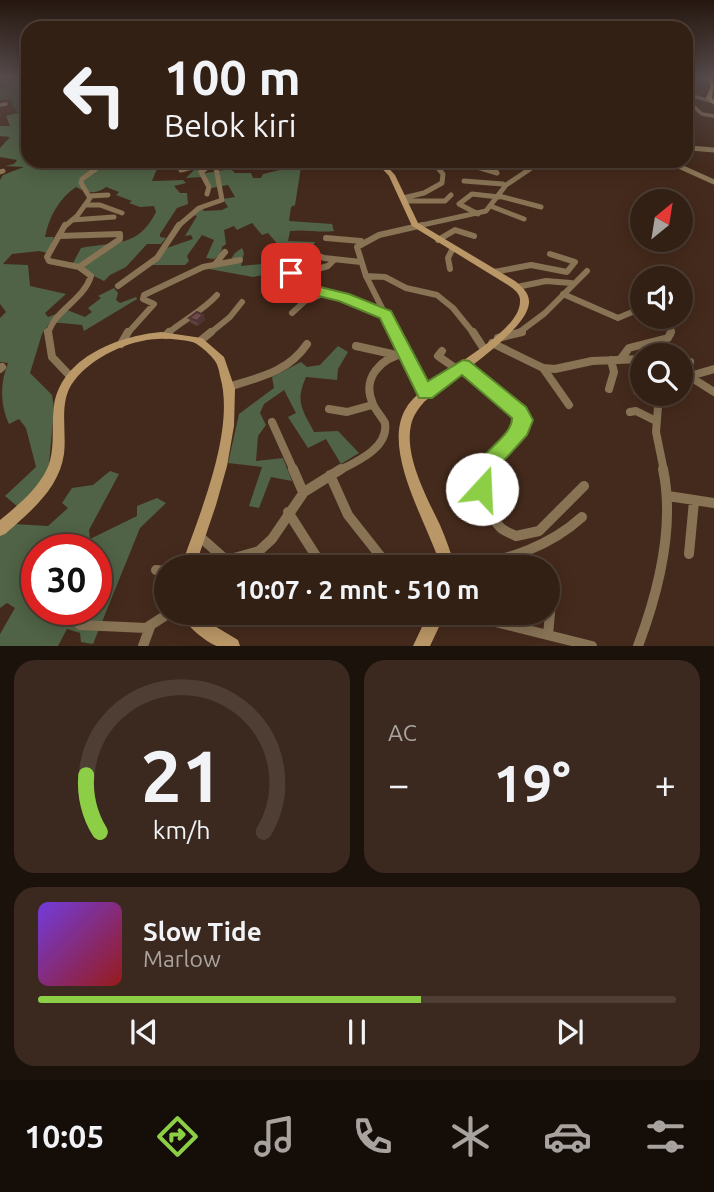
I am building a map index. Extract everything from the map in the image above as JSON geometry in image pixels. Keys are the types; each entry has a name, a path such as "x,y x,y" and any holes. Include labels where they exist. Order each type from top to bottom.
{"street":[{"path":"696,108 702,114 714,118"},
{"path":"693,148 714,150"},
{"path":"89,196 81,183 82,178 97,168"},
{"path":"181,170 189,168"},
{"path":"206,168 201,172 209,187 207,194"},
{"path":"118,286 157,258 171,234 184,219 199,208 222,200 214,168"},
{"path":"385,168 392,175 419,227 517,287 524,300 523,311 509,330 425,393 412,409 402,434 406,455 444,555"},
{"path":"403,200 442,183 443,174 438,168"},
{"path":"479,168 482,173 478,176 484,181"},
{"path":"481,168 497,173"},
{"path":"493,168 503,185"},
{"path":"425,393 366,276 356,247 361,242 388,232 479,215 493,207 503,185 532,168"},
{"path":"683,168 714,182"},
{"path":"464,181 503,185"},
{"path":"479,215 460,206 459,202 471,192 541,207"},
{"path":"89,196 108,195"},
{"path":"403,200 445,201 451,195"},
{"path":"71,377 53,361 47,335 54,317 85,291 90,282 88,272 79,267 47,260 59,236 85,205 89,196"},
{"path":"85,205 100,205 122,213"},
{"path":"493,207 524,219"},
{"path":"71,220 114,217"},
{"path":"438,240 455,230 474,236"},
{"path":"59,236 120,234 120,239 79,267"},
{"path":"326,238 361,242"},
{"path":"450,269 448,258 453,248"},
{"path":"306,251 334,260 361,262"},
{"path":"216,264 225,252"},
{"path":"494,272 531,264 567,272 575,262 550,254"},
{"path":"121,344 131,327 154,304 143,299 144,295 216,264 240,260"},
{"path":"314,270 328,266 334,260"},
{"path":"492,343 515,337 543,316 571,283 587,271"},
{"path":"291,273 308,287 386,315"},
{"path":"366,276 382,275 407,288 429,291 492,343 543,368 555,369 630,359"},
{"path":"517,287 547,281 571,283"},
{"path":"292,313 305,301 325,293"},
{"path":"563,294 618,318 630,313"},
{"path":"166,335 187,316 208,305 217,295"},
{"path":"200,341 230,317 242,302"},
{"path":"609,389 615,360 629,348 668,338 672,329"},
{"path":"0,529 36,496 55,465 62,396 71,377 121,344 166,335 190,337 211,348 222,362 231,386 228,428 222,458 192,555"},
{"path":"231,386 286,368 307,344"},
{"path":"356,346 392,354 405,353"},
{"path":"442,351 439,356 460,368 519,412 523,420 513,439 490,461 482,479 487,504 500,528 516,536 539,531 546,526 555,512 566,506 584,486"},
{"path":"247,555 261,550 303,492 374,450 382,441 387,424 372,405 369,390 379,363 392,354"},
{"path":"543,368 569,405"},
{"path":"693,375 714,369"},
{"path":"693,378 714,392"},
{"path":"329,409 347,412 372,405"},
{"path":"638,646 650,610 668,496 656,445 654,420 657,406"},
{"path":"630,412 636,411 654,420"},
{"path":"272,422 303,492"},
{"path":"330,475 348,515 379,555"},
{"path":"668,496 714,503"},
{"path":"689,554 694,501"},
{"path":"288,512 315,555"},
{"path":"514,555 561,536 583,517"},
{"path":"198,534 221,555"},
{"path":"143,646 150,627 154,624"},
{"path":"80,625 150,627"},
{"path":"199,625 232,646"},
{"path":"421,646 432,625"},
{"path":"508,625 589,646"},
{"path":"548,635 549,625"}],"green space":[{"path":"17,113 21,116 21,167 5,166 14,164 17,160 0,157 0,148 10,137 0,136 0,126 10,126 6,116"},
{"path":"21,168 160,168 152,181 183,180 186,183 174,186 180,193 187,193 188,204 177,208 160,234 160,237 166,238 161,244 147,244 126,267 104,281 72,265 81,248 134,237 142,232 156,212 154,206 140,207 129,203 132,201 116,195 119,192 106,187 91,192 76,187 60,202 49,222 45,237 54,237 48,253 39,251 12,254 3,264 28,265 30,286 66,294 45,313 48,317 67,310 85,317 92,312 88,308 101,298 98,296 114,288 118,293 116,300 120,303 136,297 137,299 84,331 82,325 50,322 42,334 30,373 52,395 54,408 49,464 45,477 18,507 5,496 36,467 26,428 19,419 9,424 2,393 8,363 0,362 0,318 6,312 0,304 0,180 3,175"},
{"path":"196,168 206,173 231,169 235,173 251,173 253,178 261,178 263,174 301,168 295,205 291,207 289,221 332,224 334,231 290,231 288,241 315,242 313,246 296,244 288,256 291,271 309,272 310,276 305,276 310,287 305,289 291,274 287,275 283,271 253,277 209,269 215,265 227,265 242,248 244,253 241,266 272,263 280,258 276,252 281,248 268,233 262,235 252,223 237,230 234,226 224,230 226,244 222,247 221,254 214,259 206,258 214,240 202,235 187,256 189,261 185,265 151,265 161,250 193,239 191,235 185,236 197,216 190,214 201,206 204,211 222,210 228,207 223,199 235,197 228,185 212,188 202,177 186,178"},
{"path":"338,346 348,352 338,369 337,380 306,377 301,393 301,405 314,432 338,431 359,453 341,464 326,439 308,448 288,417 296,413 284,390 264,404 260,413 266,425 258,436 256,461 283,458 292,481 271,477 259,508 249,506 262,467 228,463 239,414 274,388 272,377 301,362 307,367 320,365"},
{"path":"110,471 119,474 89,530 89,534 21,534 21,625 101,625 93,644 81,642 80,633 67,629 58,646 0,646 0,634 15,608 7,603 0,608 0,529 14,524 48,526 68,508 62,503 72,488 93,485"},
{"path":"157,498 166,503 140,528 112,597 112,534 100,534 137,516 137,506"}],"building":[{"path":"197,312 203,315 197,321 189,318"}],"route":[{"path":"291,273 315,291 335,294 386,315 425,393 463,366 519,412 523,420 520,429 490,461 482,479 482,489"}]}
